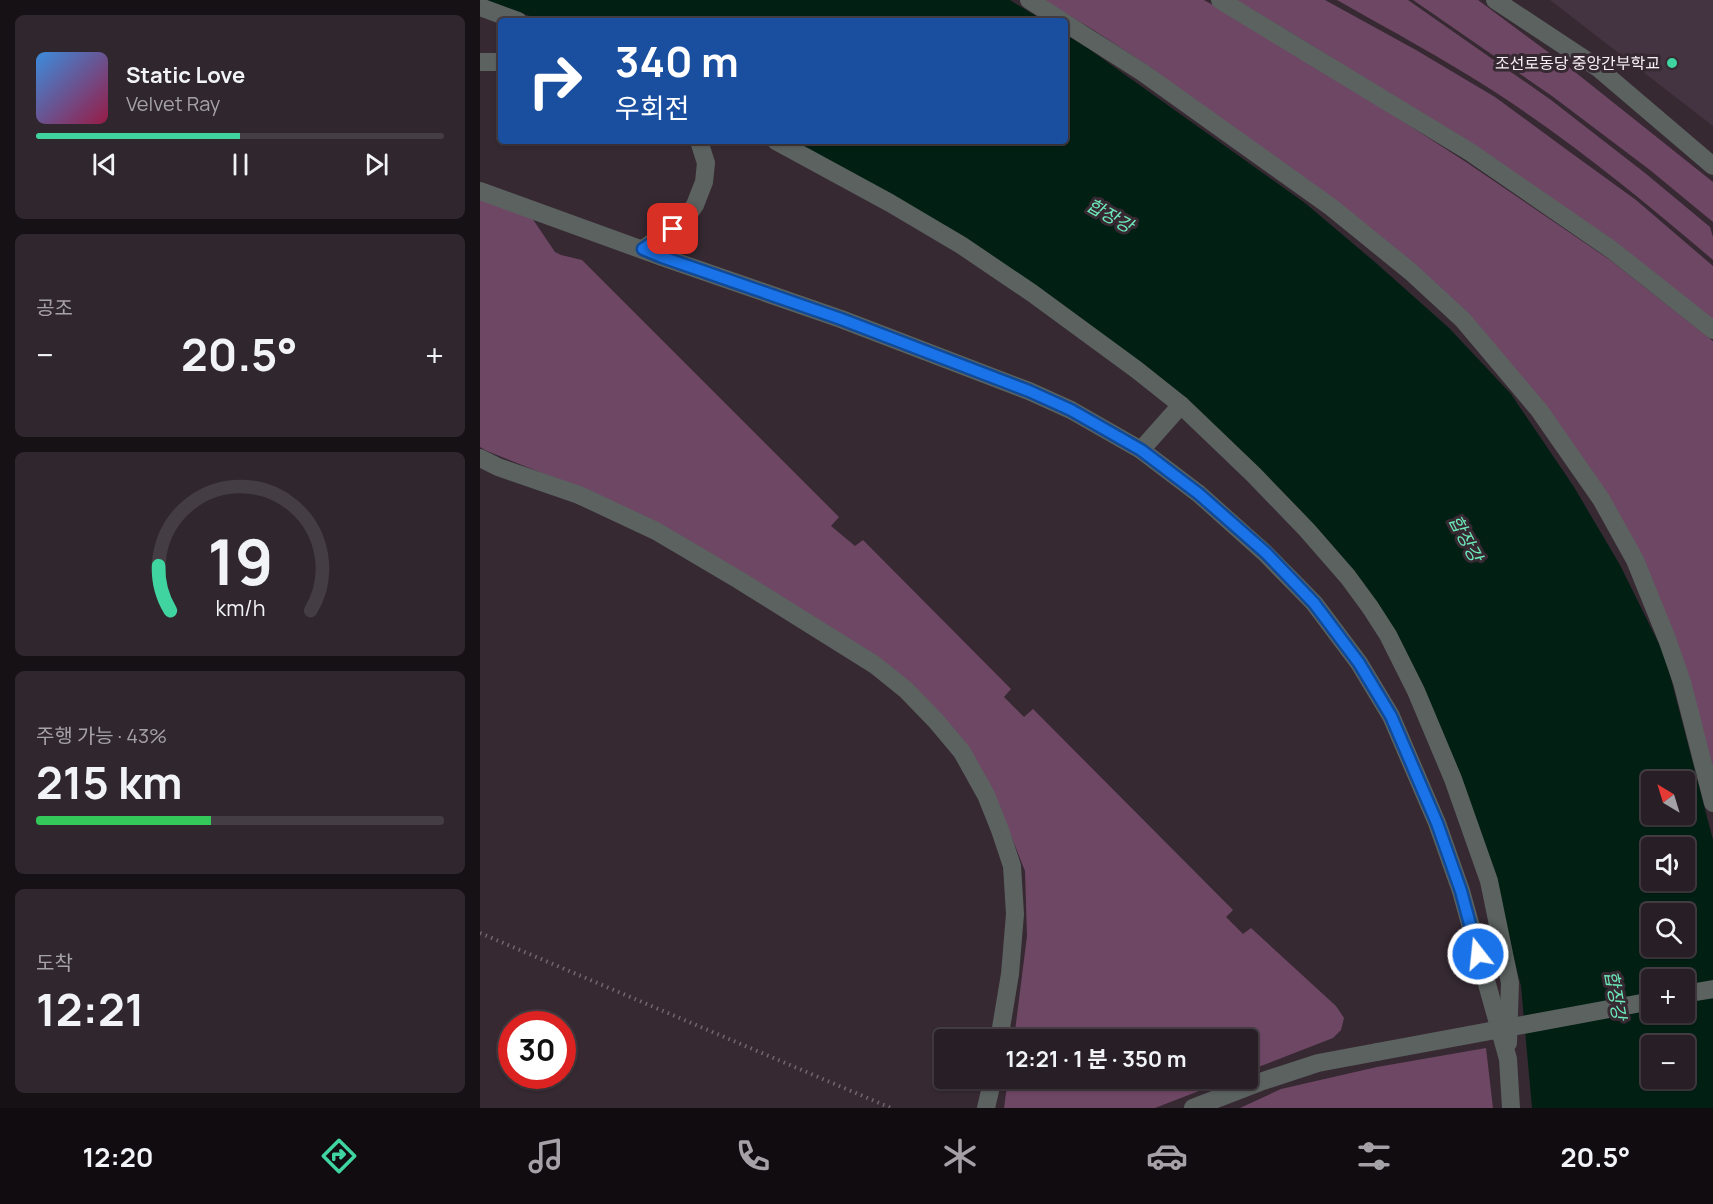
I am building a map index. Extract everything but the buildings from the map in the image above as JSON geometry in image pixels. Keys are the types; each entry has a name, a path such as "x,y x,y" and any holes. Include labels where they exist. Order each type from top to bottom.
{"street":[{"path":"1029,0 1057,18"},
{"path":"1220,0 1470,152 1612,250 1713,330"},
{"path":"1495,0 1599,68 1713,166"},
{"path":"480,7 510,18"},
{"path":"1068,25 1142,72 1331,207 1402,265 1463,320 1539,410 1600,499 1635,560 1682,682 1713,803"},
{"path":"480,62 498,62"},
{"path":"643,249 684,221 695,205 704,182 706,163 700,144"},
{"path":"782,144 961,245 1137,369 1181,405 1254,475 1348,577 1388,635 1416,691 1453,778 1489,881 1510,983 1508,1059 1510,1108"},
{"path":"480,191 841,319 1029,391 1071,410 1141,450 1199,494 1266,553 1314,603 1359,663 1391,716 1437,823 1461,891 1508,1059"},
{"path":"1141,450 1181,405"},
{"path":"480,458 498,467 579,495 656,531 875,666 906,690 936,721 962,752 986,795 1012,866 1016,914 1010,974 1001,1029"},
{"path":"1461,891 1489,881"},
{"path":"1695,992 1713,989"},
{"path":"1193,1108 1318,1063 1641,1003"},
{"path":"989,1105 991,1089"}],"path":[{"path":"480,933 891,1108"}],"shaded area":[{"path":"1043,0 1204,0 1306,59 1466,162 1610,260 1713,341 1713,776 1640,557 1466,314 1150,67"},
{"path":"1236,0 1325,0 1495,97 1636,200 1713,266 1713,320 1472,146"},
{"path":"1337,0 1408,0 1551,100 1710,227 1713,237 1713,260 1607,172 1524,111 1456,68"},
{"path":"1413,0 1478,0 1575,72 1713,182 1713,222 1650,170 1552,96"},
{"name":"조선로동당 중앙간부학교","path":"1550,0 1713,0 1713,126"},
{"path":"480,199 532,218 555,252 582,260 839,517 831,526 855,546 863,540 1011,689 1004,697 1024,717 1033,709 1233,910 1226,917 1243,934 1251,928 1336,1006 1344,1018 1341,1030 1333,1038 1258,1067 1258,1029 1015,1029 1027,936 1025,871 1002,813 906,681 577,487 480,447"},
{"path":"1486,1048 1493,1108 1240,1108 1281,1089 1377,1067"},
{"path":"1007,1089 1204,1089 1155,1108 1004,1108"}],"water":[{"path":"487,0 1010,0 1039,18 535,18"},
{"name":"합장강","path":"1068,36 1305,203 1449,328 1511,394 1574,487 1620,565 1665,656 1695,771 1713,840 1713,1108 1532,1108 1521,986 1492,874 1384,619 1170,389 792,144 1068,144"}],"place":[{"name":"조선로동당 중앙간부학교","path":"1672,63"}],"route":[{"path":"673,229 643,249 841,319 1029,391 1071,410 1141,450 1199,494 1266,553 1314,603 1333,627 1359,663 1391,716 1437,823 1461,891 1478,954"}]}
